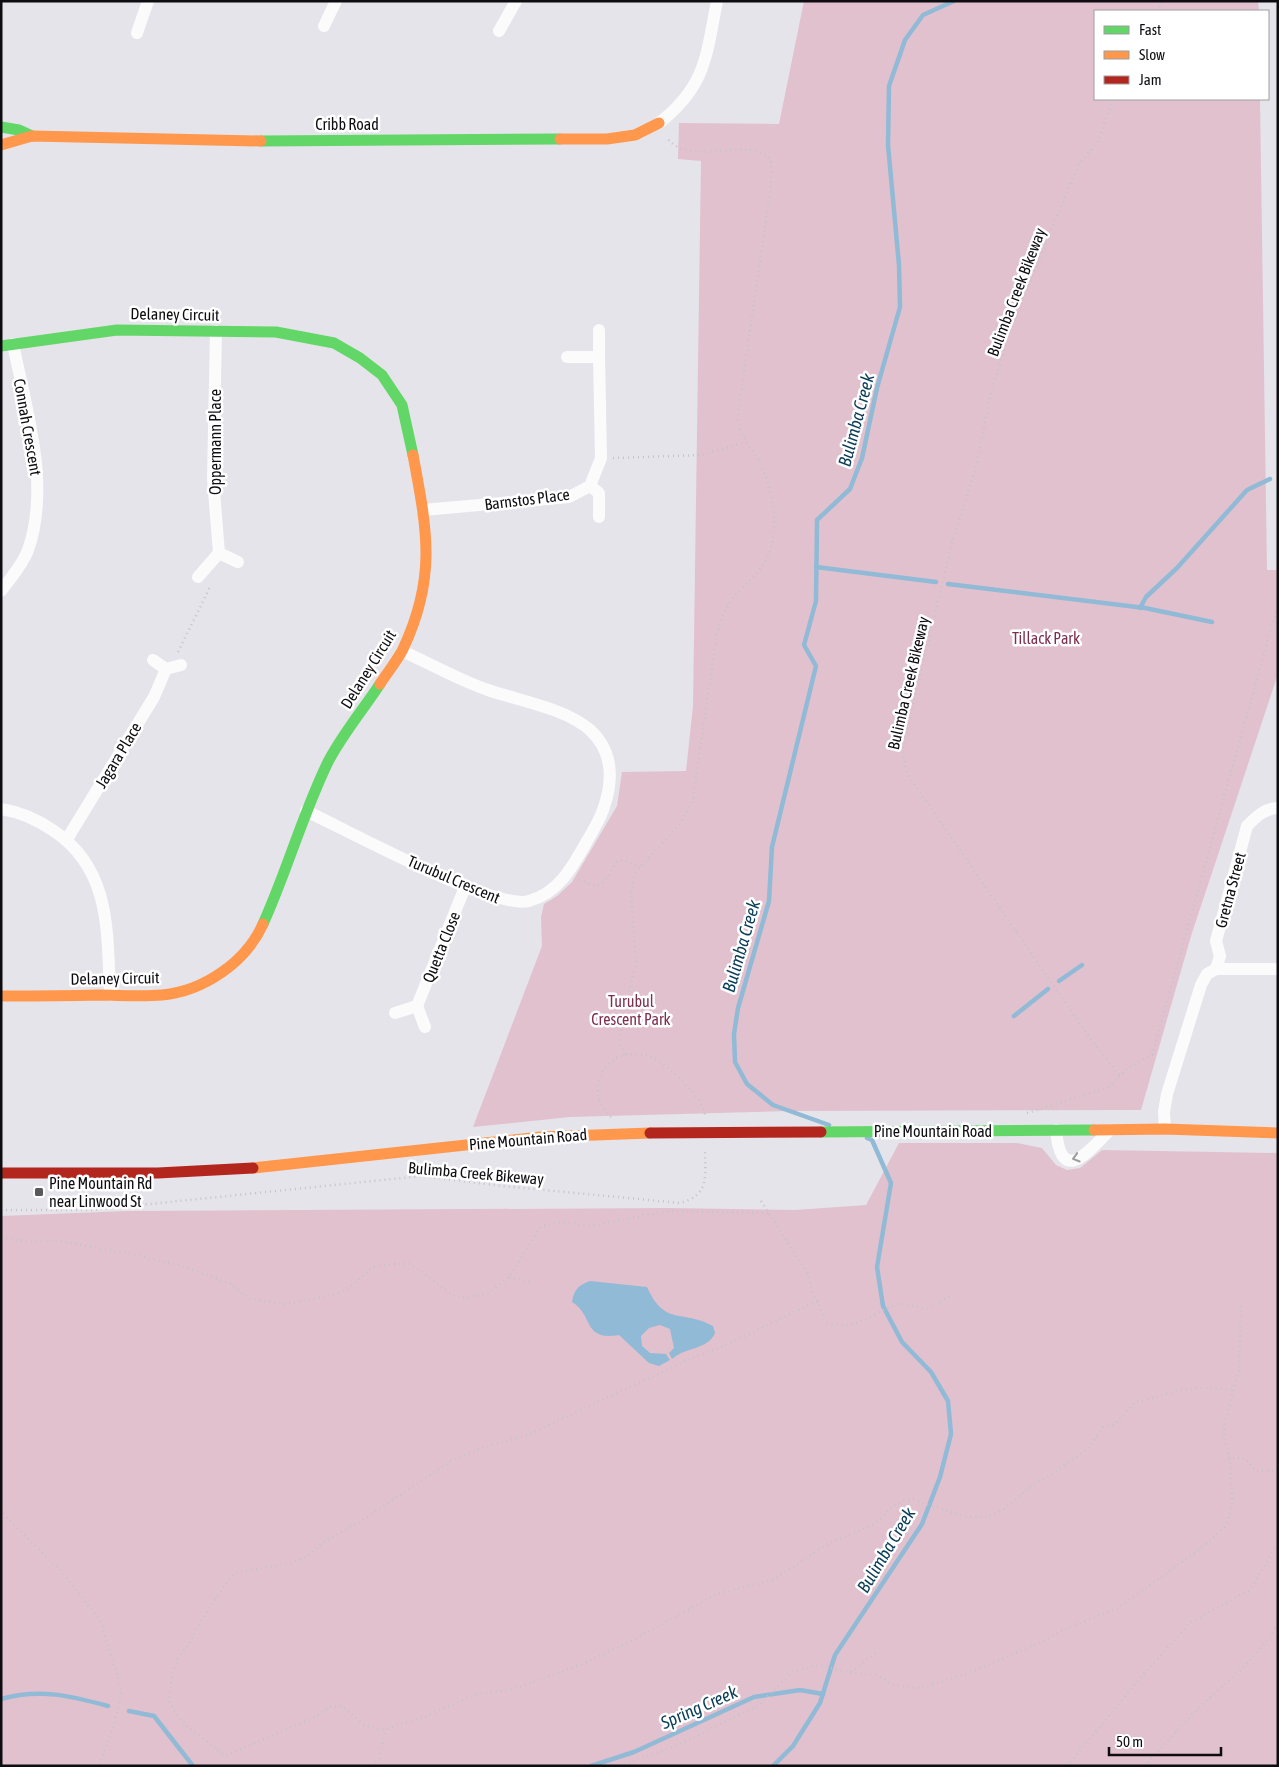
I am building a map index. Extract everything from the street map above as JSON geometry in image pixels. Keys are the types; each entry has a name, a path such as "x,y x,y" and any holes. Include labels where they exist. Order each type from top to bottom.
{"street":[{"path":"137,33 148,1"},
{"path":"324,26 336,1"},
{"path":"499,31 516,1"},
{"path":"659,123 678,108 694,88 707,55 717,1"},
{"name":"Cribb Road","path":"1,145 32,136 233,141 607,139 635,135 659,123"},
{"name":"Cribb Road","path":"1,127 19,130 32,136"},
{"name":"Delaney Circuit","path":"1,996 163,994 192,987 224,972 241,957 258,935 266,918 278,891 306,811 328,762 402,651 416,618 425,584 427,550 423,510 412,442 402,404 382,376 360,358 334,343 276,332 117,330 7,345"},
{"name":"Barnstos Place","path":"423,510 569,497 590,486 601,458 599,330"},
{"name":"Oppermann Place","path":"216,331 213,479 219,554"},
{"name":"Connah Crescent","path":"1,591 27,552 36,520 38,474 7,345"},
{"path":"567,358 599,357"},
{"path":"590,486 599,493 599,517"},
{"path":"198,577 219,554 238,562"},
{"name":"Turubul Crescent","path":"306,811 465,887 510,902 528,902 550,892 568,874 601,815 609,792 611,771 604,748 590,731 572,718 487,690 402,651"},
{"path":"152,660 166,670 181,665"},
{"name":"Jagara Place","path":"67,839 154,697 166,670"},
{"name":"Gretna Street","path":"1216,969 1220,956 1216,941 1247,826 1256,816 1271,808 1278,808"},
{"path":"1,809 28,816 67,839 96,878 104,912 110,995"},
{"name":"Quetta Close","path":"417,1006 465,887"},
{"path":"1165,1129 1164,1112 1167,1094 1207,974 1216,969 1278,969"},
{"path":"395,1014 417,1006 425,1027"},
{"name":"Pine Mountain Road","path":"1,1173 145,1172 250,1168 529,1138 657,1133 1165,1129 1278,1133"},
{"path":"1056,1130 1061,1157 1066,1160 1075,1160 1085,1155 1110,1130"}],"path":[{"name":"Bulimba Creek Bikeway","path":"1113,100 1100,140 1079,164 1070,182 1010,330 991,392 975,471 953,539 902,751 908,775 1087,1034 1120,1076"},
{"path":"624,1055 620,1040 622,1021 636,964 631,894 634,877 640,867 680,824 693,799 716,638 722,615 731,600 764,564 775,530 769,484 758,461 744,442 738,424 770,194 771,162 768,156 750,150 691,151 678,147 668,140 659,123"},
{"path":"601,458 702,455 744,442"},
{"path":"166,670 177,654 214,577"},
{"path":"1023,1114 1107,1088 1129,1067 1152,1055 1278,604"},
{"path":"568,874 595,886 604,882 616,862 624,860 640,867"},
{"path":"616,1122 606,1113 600,1102 597,1091 598,1079 612,1061 624,1055 639,1054 655,1059 674,1072 698,1099 705,1114 705,1123"},
{"name":"Bulimba Creek Bikeway","path":"1,1210 92,1210 421,1176 502,1186 680,1203 700,1193 704,1183 705,1143"},
{"path":"761,1201 808,1274 812,1292 824,1321 836,1327 848,1326 903,1304 927,1309 952,1295"},
{"path":"1,1238 32,1242 55,1240 182,1266 231,1284 250,1299 285,1304 338,1294 350,1287 373,1267 394,1264 411,1264 452,1296 467,1298 488,1293 509,1278 540,1228 548,1224 562,1222 590,1226 670,1211 769,1213"},
{"path":"509,1278 534,1282"},
{"path":"817,1301 527,1435 479,1449 451,1461 361,1521 323,1542 306,1557 292,1563 235,1573 200,1621 172,1673 169,1700 175,1713 187,1726 225,1756 314,1717 330,1707 342,1706 364,1725 386,1730 426,1716 477,1694 508,1690 587,1662 633,1640 717,1594 773,1580 829,1542 871,1526 883,1517 890,1508 902,1501 910,1499 965,1517 987,1517 1003,1510 1033,1484 1049,1476 1087,1450 1103,1427 1115,1424 1134,1403 1180,1390 1204,1388 1235,1390"},
{"path":"619,1766 702,1734 759,1705 792,1672 819,1665 850,1673 876,1675 892,1684 922,1688 969,1673 1046,1640 1065,1629 1118,1608 1196,1552 1226,1526 1232,1505 1233,1485 1224,1435 1225,1421 1235,1390 1240,1350 1241,1305"},
{"path":"1228,1458 1245,1458 1256,1471 1278,1471"},
{"path":"1,1509 9,1520 65,1574 101,1622 122,1692 114,1724 99,1766"},
{"path":"1067,1766 1142,1676 1191,1622 1250,1590 1278,1543"},
{"path":"1144,1766 1204,1703 1254,1658 1268,1642 1278,1622"},
{"path":"850,1673 877,1652"},
{"path":"372,1766 378,1758 386,1730"}],"green space":[{"name":"Tillack Park","path":"804,1 1258,1 1259,10 1094,10 1094,100 1260,100 1267,570 1278,570 1278,674 1191,936 1141,1110 790,1111 570,1117 473,1127 542,946 541,917 544,904 557,896 572,882 617,806 622,772 686,771 693,706 701,161 678,159 679,123 779,124"},
{"path":"899,1143 1017,1143 1042,1148 1056,1165 1067,1170 1080,1168 1102,1150 1278,1153 1278,1766 1,1766 1,1216 127,1211 667,1208 795,1210 866,1205"}],"water":[{"path":"590,1281 647,1287 661,1308 675,1315 692,1318 713,1326 715,1333 707,1343 683,1352 672,1359 669,1353 674,1348 670,1329 660,1325 649,1328 641,1336 642,1346 650,1353 666,1354 670,1360 659,1366 649,1363 619,1335 607,1336 594,1331 579,1307 572,1302 578,1288"}],"waterway":[{"name":"Bulimba Creek","path":"829,1125 773,1105 747,1084 735,1062 734,1034 738,1008 769,901 772,847 816,666 804,645 816,601 817,520 850,489 862,458 877,388 900,307 899,265 888,145 889,86 905,40 923,15 954,1"},
{"path":"1140,608 1146,597 1177,568 1247,490 1270,479"},
{"path":"816,567 936,582"},
{"path":"948,584 1145,608 1212,622"},
{"path":"1059,981 1082,965"},
{"path":"1014,1016 1048,989"},
{"name":"Bulimba Creek","path":"773,1766 793,1746 820,1703 835,1655 922,1524 940,1477 951,1434 948,1401 931,1372 902,1342 883,1306 877,1267 891,1183 872,1140 867,1138"},
{"name":"Spring Creek","path":"591,1766 634,1752 754,1697 800,1690 823,1694"},
{"name":"Spring Creek","path":"1,1699 29,1694 42,1694 68,1696 108,1706"},
{"name":"Spring Creek","path":"129,1711 154,1716 193,1766"}],"traffic: fast":[{"path":"1,127 19,130 32,136"},
{"path":"261,141 560,139"},
{"path":"1,346 117,330 276,332 334,343 360,358 382,375 402,405 413,455"},
{"path":"263,924 327,764 345,733 380,684"},
{"path":"821,1132 1094,1130"}],"traffic: slow":[{"path":"560,139 607,139 635,135 659,123"},
{"path":"1,145 32,136 261,141"},
{"path":"380,684 401,653 414,623 425,576 425,530 413,455"},
{"path":"1,996 146,996 162,995 193,988 208,981 235,962 256,938 263,924"},
{"path":"1094,1130 1165,1129 1278,1133"},
{"path":"253,1168 541,1137 650,1133"}],"traffic: jam":[{"path":"650,1133 821,1132"},
{"path":"1,1173 158,1173 253,1168"}],"place":[{"name":"Pine Mountain Rd near Linwood St","path":"39,1192"}],"park label":[{"name":"Turubul Crescent Park","path":"631,1010"}]}
